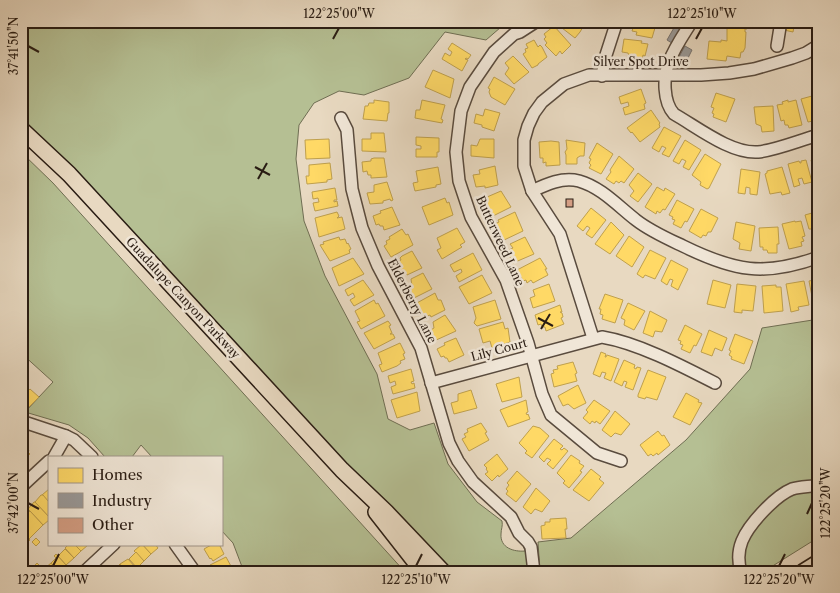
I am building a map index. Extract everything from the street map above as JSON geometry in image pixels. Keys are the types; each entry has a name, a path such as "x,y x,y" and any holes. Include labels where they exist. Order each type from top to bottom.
{"main road":[{"name":"Guadalupe Canyon Parkway","path":"21,129 42,147 75,181 342,470 393,518 443,572"},
{"name":"Guadalupe Canyon Parkway","path":"342,470 423,572"},
{"path":"803,572 819,562"}],"street":[{"name":"Butterweed Lane","path":"537,21 514,34 494,52 470,87 461,111 456,152 458,181 471,216 506,280 542,394 551,414 597,453 621,461"},
{"path":"602,76 617,21"},
{"path":"692,21 669,61 666,74 668,107 674,114 729,146 748,152 759,152 819,135"},
{"path":"777,46 781,21"},
{"name":"Silver Spot Drive","path":"593,338 560,234 532,191 524,166 524,140 534,113 553,92 564,84 589,75 716,75 742,72 792,58 806,53 819,45"},
{"name":"Elderberry Lane","path":"340,118 347,130 352,188 362,228 378,266 421,348 446,434 458,461 479,488 511,517 519,533 528,542 531,547 534,572"},
{"path":"532,191 560,180 580,181 590,185 648,229 709,259 726,265 749,269 775,268 806,262 819,257"},
{"name":"Lily Court","path":"431,383 602,337 612,338 679,365 714,383"},
{"path":"21,421 66,436 81,446 91,456"},
{"path":"55,456 66,436"},
{"path":"21,487 48,462"},
{"path":"741,572 739,559 742,542 758,518 786,492 801,486 819,485"},
{"path":"84,572 112,546"},
{"path":"176,546 195,572"}],"green space":[{"path":"21,21 508,21 486,40 445,32 409,78 364,95 339,91 314,103 299,125 296,159 304,221 325,276 377,374 388,419 410,430 434,423 448,464 477,502 502,521 501,539 505,546 516,551 525,551 519,533 524,537 534,572 443,572 21,129"},
{"path":"21,152 53,183 405,572 244,572 233,543 222,531 222,456 151,456 141,445 133,456 104,456 88,438 69,425 25,412 53,382 21,353"},
{"path":"819,319 819,537 763,572 540,572 538,542 571,538 686,440 750,369 762,328"}],"building: Homes":[{"path":"564,21 586,22 575,38 562,28 565,24"},
{"path":"631,21 657,21 652,38 636,35 637,32 632,31 633,28 629,27"},
{"path":"727,21 748,21 747,29 745,29 745,48 741,52 740,58 727,56 726,61 707,59 709,41 727,41"},
{"path":"785,21 795,21 793,32 784,30"},
{"path":"554,26 571,45 562,54 560,51 556,56 545,45 547,43 544,39 546,37 544,34"},
{"path":"624,39 642,41 641,43 648,44 642,61 630,58 628,53 622,52"},
{"path":"534,40 538,47 540,45 542,47 547,57 532,68 523,54 526,52 525,49 528,48 526,44"},
{"path":"452,43 471,55 468,59 465,59 468,60 462,71 442,59 445,53 450,56 452,52 448,49"},
{"path":"513,56 529,72 514,84 505,74 509,68 505,63"},
{"path":"433,70 454,79 450,98 425,87"},
{"path":"494,77 515,89 505,105 491,97 489,92 490,89 488,88"},
{"path":"641,89 646,103 644,104 645,109 625,115 623,108 629,106 628,102 621,104 619,97"},
{"path":"716,93 735,99 726,122 713,117 714,108 711,107"},
{"path":"812,96 812,98 819,96 818,120 808,122 801,99"},
{"path":"374,100 389,102 387,121 363,119 365,106 368,106 369,103 374,103"},
{"path":"422,100 445,105 441,119 443,120 442,123 415,118 416,110 420,110"},
{"path":"788,100 788,102 796,100 802,125 789,128 788,125 785,125 784,120 781,121 777,105 783,104 782,102"},
{"path":"773,106 774,131 762,132 761,126 756,124 754,107"},
{"path":"485,109 500,113 494,131 474,123 476,114 483,116"},
{"path":"651,110 660,123 660,127 640,142 627,128"},
{"path":"664,127 681,136 669,157 662,154 666,148 662,146 659,152 652,148"},
{"path":"371,133 384,133 386,152 362,151 362,139 371,139"},
{"path":"416,137 439,138 437,157 416,157 416,149 421,149 421,146 416,145"},
{"path":"329,139 330,158 306,159 305,140"},
{"path":"480,139 494,139 494,158 471,156 471,145 477,146"},
{"path":"566,140 585,143 584,156 577,158 577,164 566,164"},
{"path":"685,140 701,150 689,170 683,167 686,161 682,159 679,164 673,161"},
{"path":"539,142 559,142 560,165 546,166 546,162 543,163 543,158 540,158"},
{"path":"597,143 613,154 601,174 589,168 591,159 589,158"},
{"path":"705,154 721,164 707,189 700,185 701,182 692,175"},
{"path":"819,155 819,182 817,183 811,160"},
{"path":"619,156 634,169 624,183 616,181 614,184 606,179"},
{"path":"374,158 384,158 387,177 371,178 367,171 363,172 362,162 371,161"},
{"path":"806,160 812,182 804,184 802,178 798,179 800,185 794,187 788,164 799,161 801,163 801,161"},
{"path":"330,163 332,179 327,180 327,182 307,184 306,176 309,176 309,165"},
{"path":"495,166 498,185 485,188 485,186 476,187 473,175 480,174 479,170"},
{"path":"438,167 441,184 436,185 436,187 415,191 413,183 418,182 416,171"},
{"path":"782,167 790,193 782,195 781,192 770,194 765,174 767,171"},
{"path":"741,169 760,172 757,195 750,194 750,188 746,187 745,194 738,193"},
{"path":"638,173 652,184 638,202 630,196 634,191 629,185"},
{"path":"387,182 393,200 370,204 367,193 374,192 374,185"},
{"path":"657,187 664,191 665,188 675,194 665,210 663,209 660,213 657,211 656,214 645,207"},
{"path":"335,188 337,200 334,200 334,202 337,201 338,206 315,211 313,203 319,202 318,198 313,199 312,192"},
{"path":"501,191 511,207 489,218 480,200"},
{"path":"445,198 447,203 449,202 453,215 429,225 422,207"},
{"path":"677,200 694,209 687,222 685,221 681,228 673,224 675,220 669,215"},
{"path":"392,207 400,225 384,230 383,226 376,225 373,216 381,213 380,211"},
{"path":"591,208 606,220 592,238 586,234 590,228 587,226 583,231 577,226"},
{"path":"701,209 718,218 711,232 708,232 706,236 703,235 701,238 689,231"},
{"path":"819,211 818,235 816,229 809,229 805,215"},
{"path":"337,212 339,216 337,218 342,217 345,229 319,237 315,218"},
{"path":"515,212 523,231 502,241 493,225 499,222 498,220"},
{"path":"801,221 805,236 802,237 804,241 801,242 802,246 789,249 782,224"},
{"path":"611,222 624,235 610,254 595,244"},
{"path":"736,222 755,226 751,251 739,249 740,243 733,239"},
{"path":"778,227 779,244 777,244 777,253 768,253 767,250 763,250 763,247 760,247 759,228"},
{"path":"457,228 465,242 460,245 462,247 442,259 437,250 441,248 437,238"},
{"path":"402,229 406,235 408,234 413,245 391,257 384,246 387,244 386,241 390,239 389,237"},
{"path":"629,236 644,247 632,267 616,256"},
{"path":"339,237 340,240 345,239 348,243 351,249 349,250 350,253 330,261 320,245 324,244 323,242"},
{"path":"525,237 534,254 513,263 507,251 513,248 510,244"},
{"path":"650,250 666,258 655,279 645,275 643,278 637,274"},
{"path":"412,251 422,268 407,275 405,272 403,274 401,270 398,272 393,264 401,260 402,256"},
{"path":"473,253 482,270 459,282 456,276 462,272 461,269 454,272 450,265"},
{"path":"353,258 364,274 339,286 332,268"},
{"path":"540,258 547,269 545,269 548,275 533,283 531,280 527,283 526,280 523,281 517,270"},
{"path":"671,260 688,269 678,290 671,286 673,280 670,279 667,285 661,281"},
{"path":"423,273 432,289 412,299 407,289 412,286 411,279"},
{"path":"482,275 492,293 469,304 459,287"},
{"path":"819,279 819,306 814,307 809,281"},
{"path":"363,280 374,295 354,306 350,300 355,297 353,293 348,296 345,290"},
{"path":"713,280 731,285 725,308 707,304"},
{"path":"804,281 809,305 798,307 799,310 791,312 786,284"},
{"path":"549,284 555,301 533,308 530,298 535,296 533,290"},
{"path":"737,284 756,286 753,311 742,310 742,313 734,312"},
{"path":"776,285 776,287 781,287 783,311 764,313 762,286"},
{"path":"435,293 438,300 441,300 445,310 431,317 430,315 421,316 415,304"},
{"path":"605,294 623,300 615,323 602,319 603,315 600,314 601,309 599,309"},
{"path":"374,300 376,304 378,303 385,316 361,329 357,322 360,321 355,311"},
{"path":"495,300 501,319 477,326 474,323 476,318 473,307"},
{"path":"628,303 645,311 634,330 624,325 625,320 621,318"},
{"path":"560,305 562,312 560,312 563,317 561,318 564,324 546,331 545,327 542,327 541,324 538,325 535,315"},
{"path":"650,311 667,320 662,332 655,331 653,337 643,333"},
{"path":"445,315 456,331 434,341 429,331 434,328 433,322"},
{"path":"388,321 391,325 389,326 392,333 390,334 393,334 395,338 374,349 364,333"},
{"path":"503,322 505,329 508,328 510,342 492,348 490,341 483,343 479,329"},
{"path":"685,325 702,334 690,353 681,349 683,345 678,340"},
{"path":"709,330 727,338 722,351 715,348 712,356 701,352"},
{"path":"735,334 753,341 744,364 731,359 732,357 729,355"},
{"path":"456,338 464,355 449,362 444,356 441,357 437,349 445,345 444,343"},
{"path":"400,343 405,353 403,354 405,359 400,361 401,363 397,366 382,372 379,365 382,364 378,353"},
{"path":"601,352 606,354 605,357 607,355 619,359 611,381 604,378 606,373 602,372 600,377 593,374"},
{"path":"624,360 635,365 634,368 636,369 637,367 641,368 633,390 625,387 627,382 624,381 622,386 614,382"},
{"path":"573,362 577,373 575,374 577,381 554,387 551,374 554,373 553,370 558,369 557,366"},
{"path":"411,369 414,381 411,382 412,384 414,383 415,388 393,394 391,387 396,385 395,381 390,383 388,376"},
{"path":"648,370 666,377 657,400 638,397"},
{"path":"519,377 522,397 502,402 496,384"},
{"path":"21,384 27,389 21,395"},
{"path":"578,385 586,403 574,409 568,404 563,406 558,396"},
{"path":"30,389 39,397 27,409 21,403 21,398"},
{"path":"471,390 477,408 454,414 451,403 458,401 458,394"},
{"path":"417,392 420,411 397,418 391,400"},
{"path":"686,393 702,403 690,425 673,417"},
{"path":"526,400 528,412 526,413 530,419 508,427 500,410"},
{"path":"594,400 610,411 600,424 592,421 590,424 583,418 588,412 586,410"},
{"path":"615,411 630,424 621,435 615,433 611,437 602,430"},
{"path":"481,423 487,432 485,433 489,440 469,451 462,439 466,437 464,434 468,432 467,429"},
{"path":"533,426 540,428 549,436 532,458 525,453 527,451 519,443"},
{"path":"658,431 662,436 664,435 670,445 658,455 657,453 653,456 651,454 648,456 640,445"},
{"path":"554,439 563,446 560,449 564,448 568,451 553,469 547,464 551,460 547,458 544,462 539,457"},
{"path":"21,442 29,450 30,454 23,459 21,457"},
{"path":"497,454 508,469 492,481 485,474 488,472 484,465"},
{"path":"571,455 584,466 580,471 582,472 569,488 563,483 565,481 557,473"},
{"path":"591,469 601,477 599,479 604,483 589,501 573,490"},
{"path":"517,471 531,484 516,502 506,494 508,491 506,489 509,485 507,483"},
{"path":"536,488 550,501 542,512 535,509 531,514 523,507"},
{"path":"48,490 48,501 42,495"},
{"path":"43,495 48,501 48,516 35,502"},
{"path":"35,502 48,516 48,521 43,525 28,509"},
{"path":"30,511 43,525 29,539 23,531 25,529 21,530 21,518"},
{"path":"566,518 566,538 542,539 541,526 545,525 545,522 550,522 550,519"},
{"path":"24,533 30,540 21,548 21,535"},
{"path":"36,538 40,542 36,546 32,542"},
{"path":"67,546 76,546 81,551 74,558 65,548"},
{"path":"76,546 87,546 81,551"},
{"path":"140,546 144,546 151,554 144,561 134,551"},
{"path":"144,546 156,546 158,548 151,554"},
{"path":"209,546 220,546 224,554 213,561 204,549"},
{"path":"65,549 74,558 66,565 58,556"},
{"path":"136,552 144,561 137,568 129,559"},
{"path":"56,554 66,565 59,572 51,563 56,558 54,556"},
{"path":"226,557 232,568 225,572 215,572 210,565"},
{"path":"128,559 136,568 132,572 126,572 120,564"},
{"path":"37,563 44,572 33,572 35,570 33,567"},
{"path":"51,563 59,572 46,572 44,569"},
{"path":"120,564 126,572 113,571"}],"building: Industry":[{"path":"675,26 683,31 675,45 667,40"},
{"path":"685,46 692,50 686,62 679,57"}],"building: Other":[{"path":"566,199 573,199 573,207 566,207"}]}
